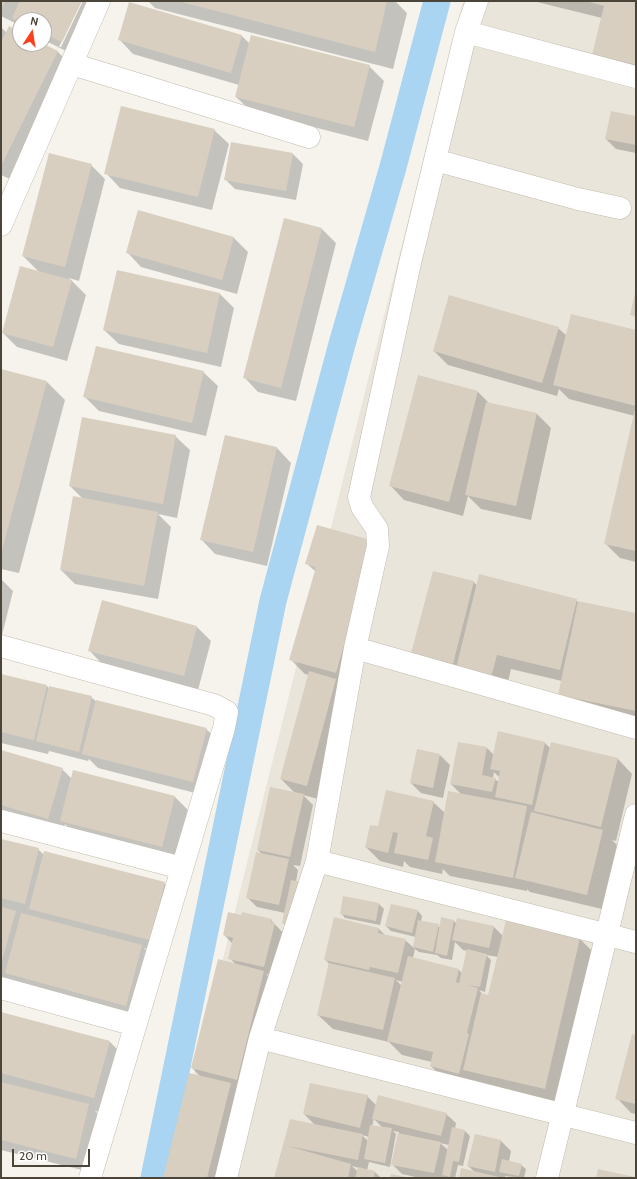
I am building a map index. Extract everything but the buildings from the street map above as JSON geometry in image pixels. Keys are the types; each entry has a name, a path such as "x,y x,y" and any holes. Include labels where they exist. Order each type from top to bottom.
{"street":[{"path":"1,224 99,1"},
{"path":"226,1178 260,1038 317,861 355,648 378,546 377,528 362,507 359,497 410,263 466,32 477,1"},
{"path":"466,32 636,77"},
{"path":"72,64 309,137"},
{"path":"435,160 570,197 620,208"},
{"path":"1,646 214,705 227,712 224,728 90,1178"},
{"path":"355,648 636,728"},
{"path":"547,1178 608,935 636,815"},
{"path":"1,821 182,868"},
{"path":"317,861 636,942"},
{"path":"1,988 135,1025"},
{"path":"260,1038 636,1133"}],"shaded area":[{"path":"463,1 636,1 636,1178 168,1178"}],"waterway":[{"path":"154,1178 273,601 342,344 393,167 437,1"}]}
